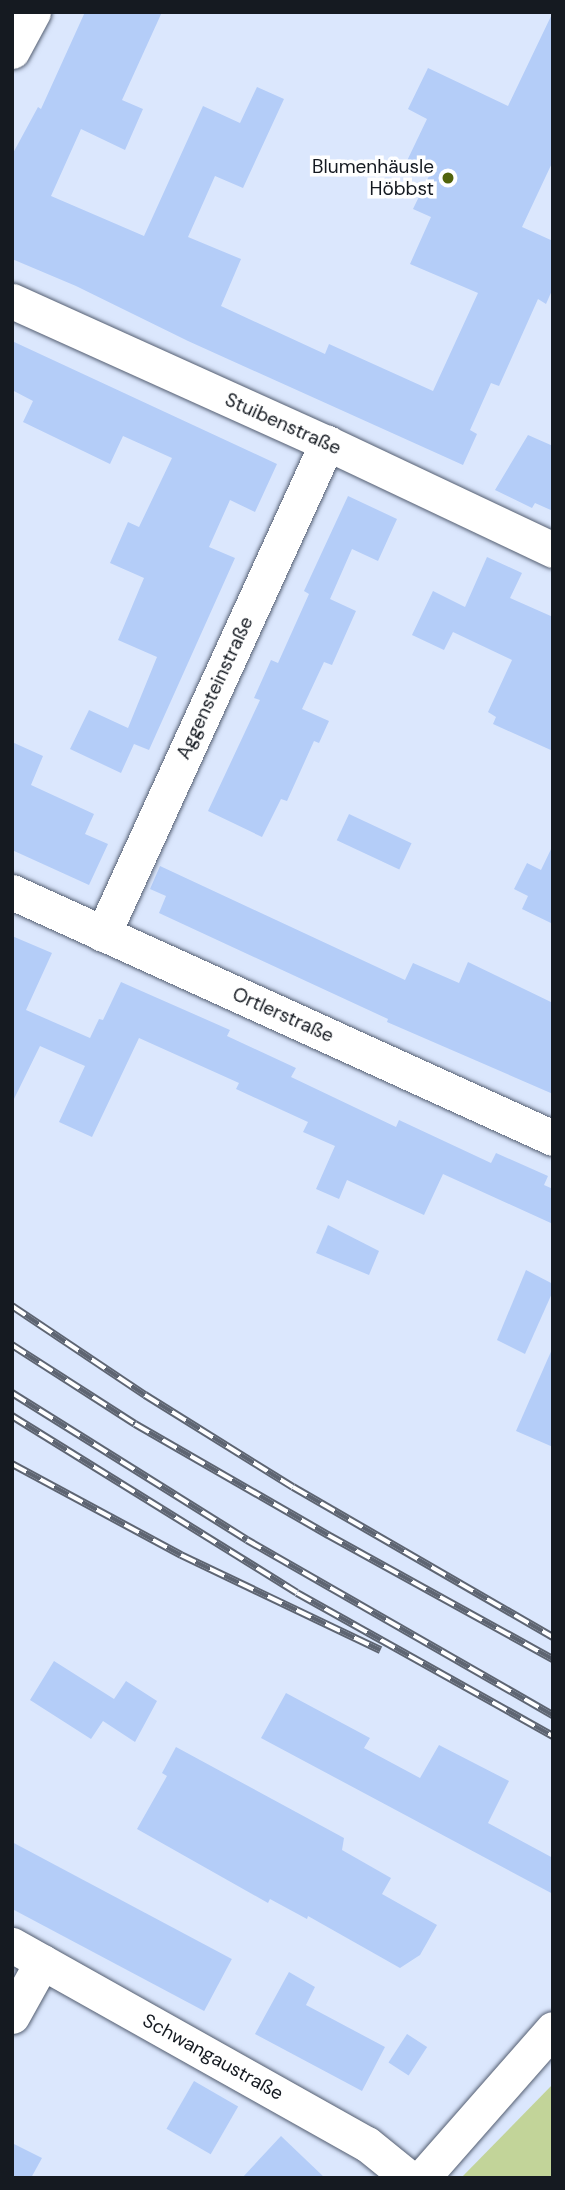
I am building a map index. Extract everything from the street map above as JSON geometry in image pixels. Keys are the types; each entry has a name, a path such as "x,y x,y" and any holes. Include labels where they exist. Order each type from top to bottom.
{"street":[{"path":"12,51 33,12"},
{"name":"Stuibenstraße","path":"12,301 327,443 553,550"},
{"name":"Aggensteinstraße","path":"103,933 327,443"},
{"name":"Ortlerstraße","path":"12,892 553,1139"},
{"path":"12,2015 27,1954"},
{"name":"Schwangaustraße","path":"27,1954 367,2144 408,2178"},
{"path":"422,2178 553,2029"}],"green space":[{"path":"553,2084 553,2178 461,2178"}],"building":[{"path":"85,12 162,12 122,100 143,109 125,150 81,129 51,196 144,236 203,106 240,123 257,87 284,99 243,188 215,176 188,237 241,259 221,306 325,354 329,344 433,391 478,293 410,264 431,217 413,209 429,176 405,165 427,119 408,109 428,68 508,106 553,12 553,161 522,227 553,241 553,288 546,304 538,299 499,386 491,383 470,430 477,434 463,465 12,259 12,155 38,107 41,109"},
{"path":"12,341 277,464 255,512 230,500 209,547 235,558 149,750 134,744 121,773 70,749 89,710 128,728 157,657 118,640 144,578 110,563 128,522 139,527 172,458 123,436 110,464 23,422 33,401 12,390"},
{"path":"528,435 553,446 553,511 535,503 532,508 495,490"},
{"path":"348,496 397,519 378,561 352,549 330,599 356,611 332,665 324,662 302,709 329,721 319,743 314,741 287,801 281,799 262,837 208,811 260,700 254,698 271,660 278,663 309,594 304,591"},
{"path":"487,557 522,573 510,598 553,617 553,751 493,724 496,717 488,712 512,660 453,632 444,650 412,635 433,591 465,607"},
{"path":"12,742 43,756 31,785 94,814 85,834 108,844 89,885 12,850"},
{"path":"349,814 412,843 399,869 337,840"},
{"path":"553,845 553,924 522,909 528,896 514,889 527,863 541,870"},
{"path":"160,866 405,980 413,963 459,983 468,962 553,1003 553,1094 387,1022 388,1019 159,913 166,896 150,889"},
{"path":"12,936 52,953 26,1010 90,1038 99,1019 103,1020 121,982 230,1030 227,1036 296,1068 291,1077 396,1127 399,1120 491,1163 496,1153 548,1176 544,1185 553,1189 553,1224 443,1174 424,1215 347,1180 339,1199 316,1189 335,1146 303,1132 308,1122 236,1089 239,1083 139,1038 92,1137 59,1122 85,1066 40,1046 12,1103"},
{"path":"328,1225 379,1251 369,1275 316,1253"},
{"path":"526,1270 553,1284 553,1291 525,1354 497,1340"},
{"path":"553,1347 553,1447 516,1431"},
{"path":"54,1661 114,1699 126,1681 157,1701 135,1742 103,1721 91,1739 30,1700"},
{"path":"286,1693 370,1738 364,1748 420,1778 439,1745 509,1781 488,1823 553,1858 553,1894 261,1738"},
{"path":"176,1747 344,1838 342,1850 391,1878 382,1894 437,1925 420,1955 400,1968 308,1916 307,1919 270,1899 268,1903 137,1829 167,1776 162,1773"},
{"path":"12,1842 232,1959 204,2011 12,1909"},
{"path":"289,1972 315,1987 306,2005 385,2047 362,2091 255,2034"},
{"path":"407,2034 427,2047 409,2076 388,2063"},
{"path":"194,2081 238,2106 211,2154 166,2129"},
{"path":"281,2136 325,2178 242,2178"},
{"path":"12,2143 42,2158 31,2178 12,2178"}],"railway":[{"path":"12,1306 145,1395 293,1487 553,1637"},
{"path":"12,1345 135,1424 328,1535 553,1659"},
{"path":"12,1393 247,1540 553,1715"},
{"path":"12,1416 297,1593 553,1736"},
{"path":"12,1464 181,1555 380,1650"}],"place":[{"name":"Blumenhäusle Höbbst","path":"448,178"}]}
